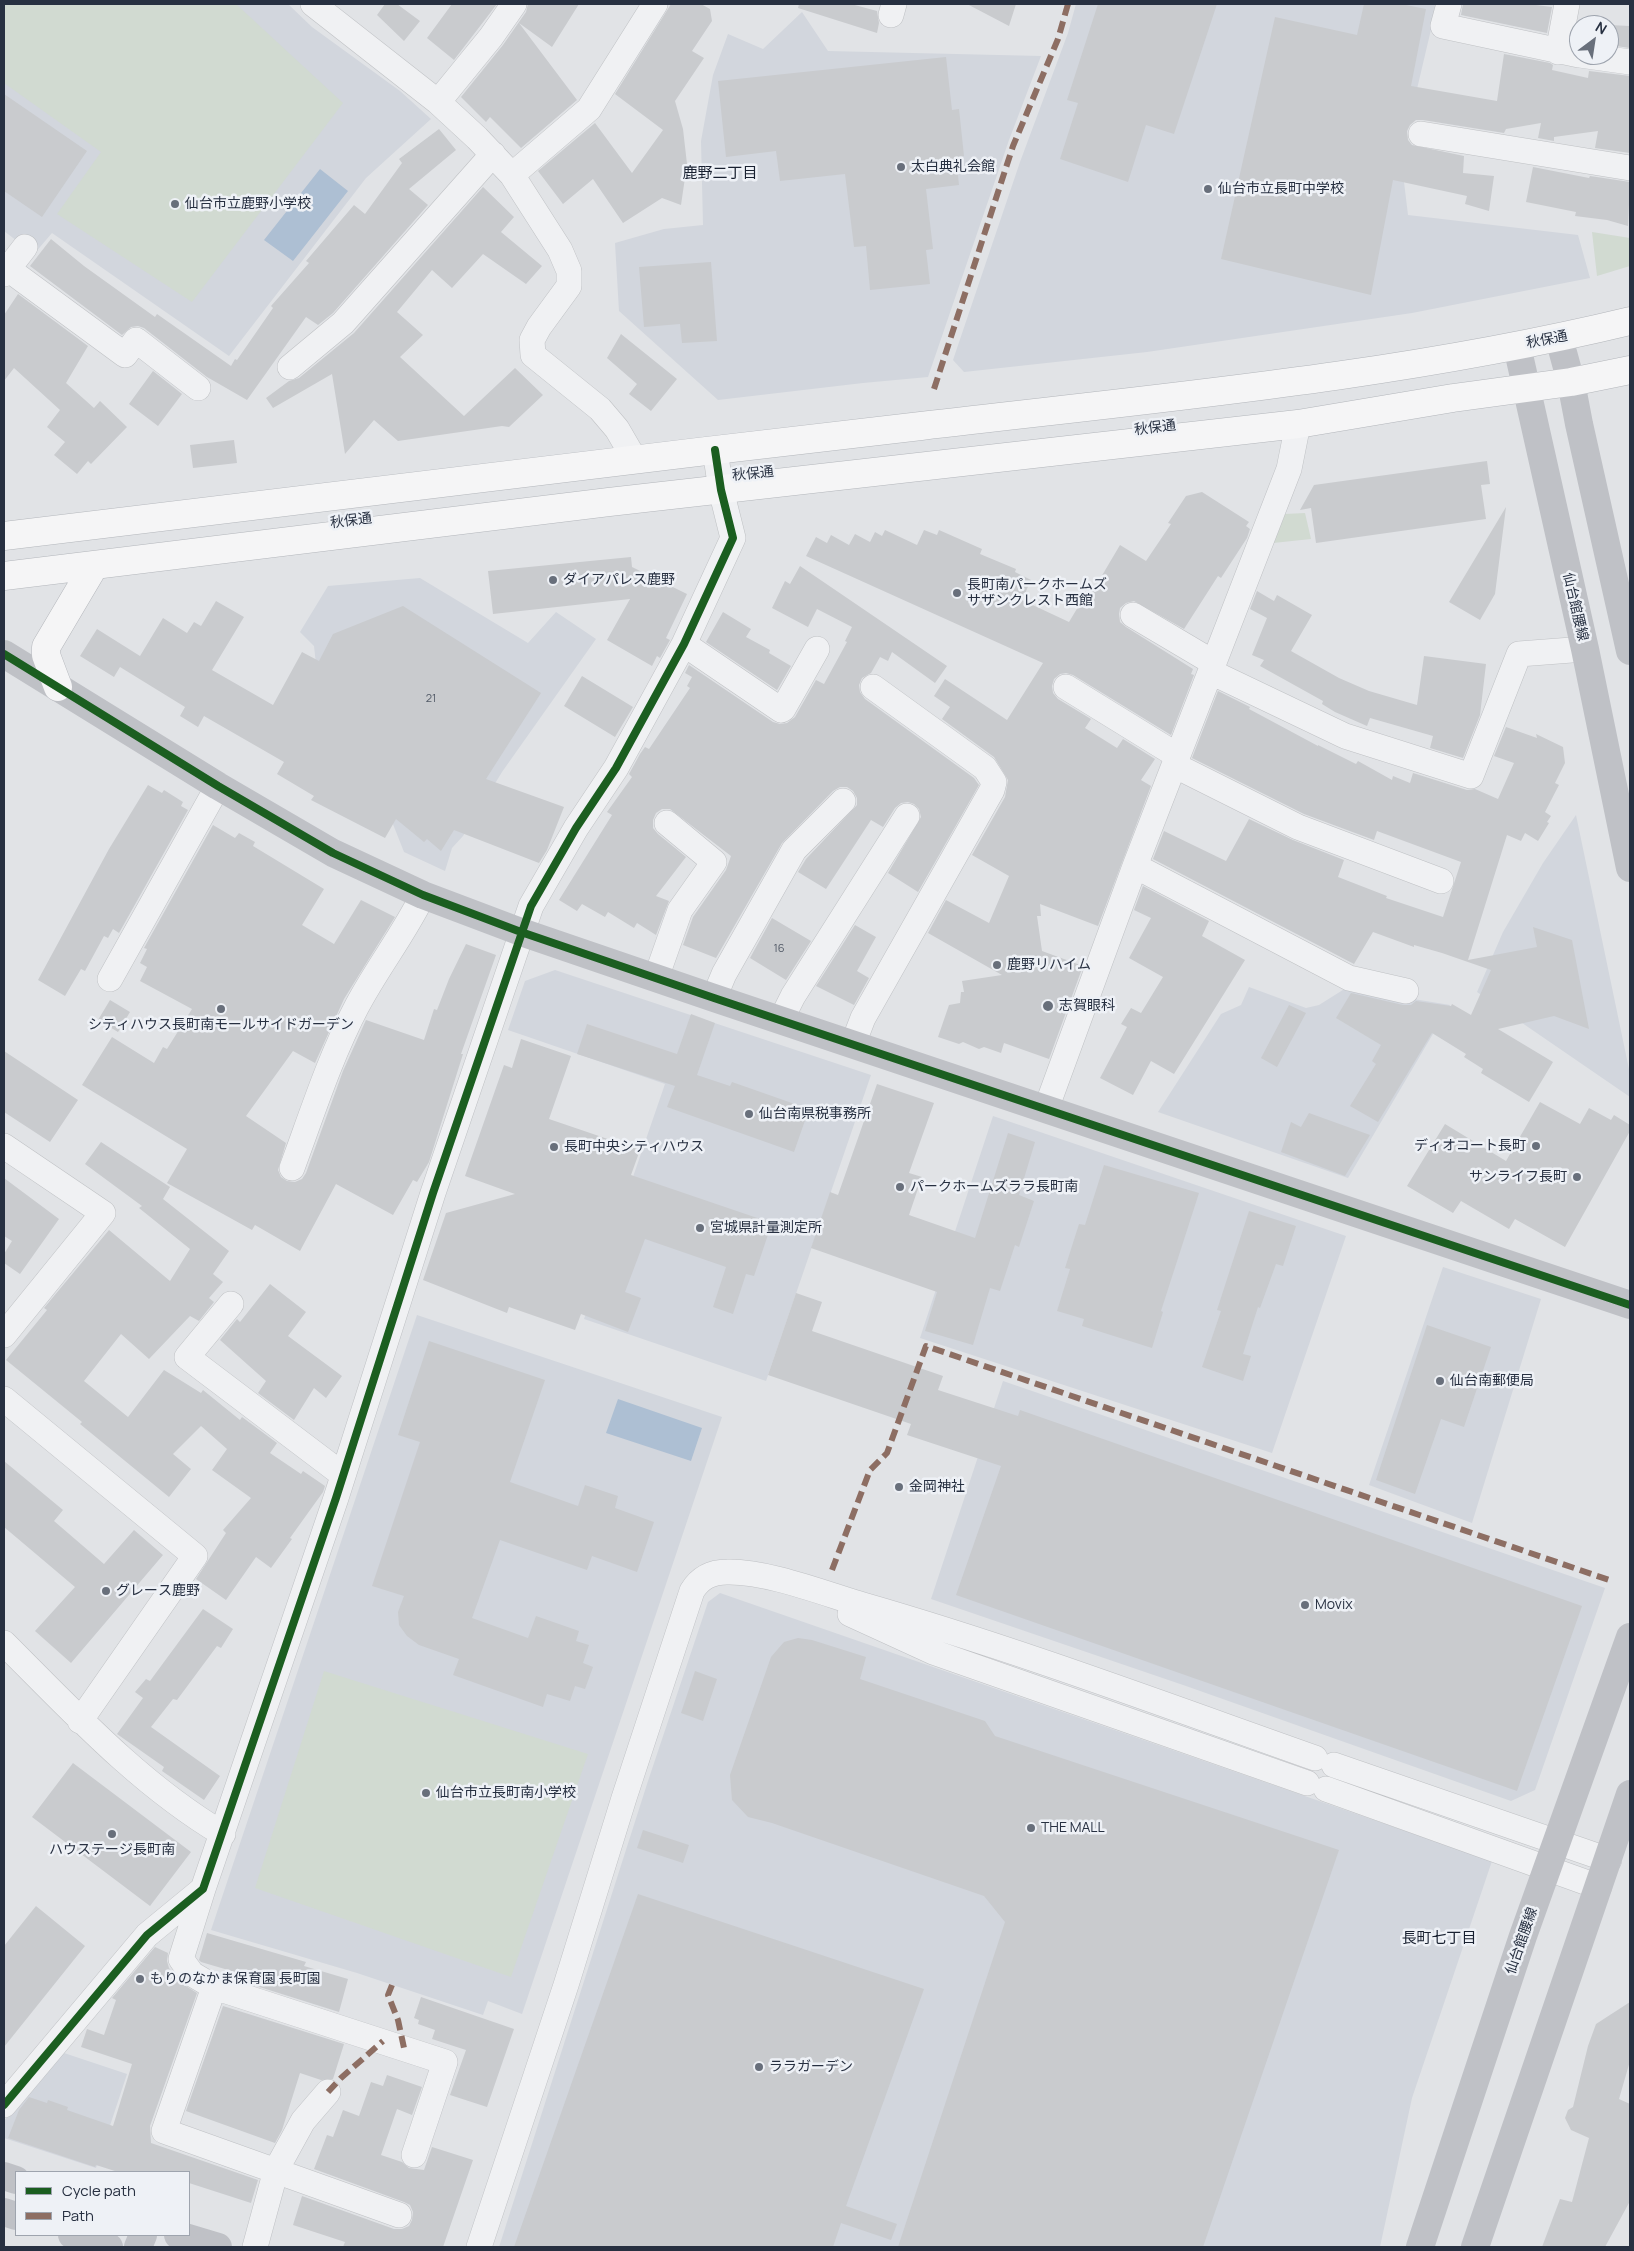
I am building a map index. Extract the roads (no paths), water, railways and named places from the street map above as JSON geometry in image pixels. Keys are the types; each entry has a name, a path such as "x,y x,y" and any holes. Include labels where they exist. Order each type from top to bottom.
{"highway":[{"name":"秋保通","path":"4,536 1286,383 1447,359 1559,338 1630,321"},
{"name":"秋保通","path":"4,576 721,490 1298,424 1571,382 1630,370"},
{"path":"58,687 46,655 46,647 94,566"}],"main road":[{"path":"1559,338 1571,382 1630,651"},
{"name":"仙台館腰線","path":"1517,346 1585,649 1630,868"},
{"path":"4,654 218,786 333,853 423,895 521,932 714,998 1630,1305"},
{"name":"仙台館腰線","path":"1420,2247 1451,2149 1547,1869 1630,1637"},
{"path":"1475,2247 1630,1794"},
{"path":"75,2236 109,2247"},
{"path":"181,2236 218,2247"}],"street":[{"path":"313,4 438,102 512,174 560,250 568,270 570,286 539,327 532,340 533,356 600,409 617,429 635,460"},
{"path":"438,102 491,38 514,4"},
{"path":"512,174 589,109 655,4"},
{"path":"1449,4 1443,26 1569,53"},
{"path":"1567,4 1569,24"},
{"path":"1421,134 1630,168"},
{"path":"290,367 343,323 492,154"},
{"path":"25,247 6,272 126,355 136,340 198,388"},
{"path":"1046,1109 1135,866 1289,469 1298,424"},
{"path":"414,2155 445,2062 214,1986 192,1974 181,1959 343,1475 433,1193 531,906 576,828 616,768 684,644 733,538 721,490 715,450"},
{"path":"1133,615 1212,667 1345,736 1471,776 1519,654 1585,649"},
{"path":"684,644 781,710 817,649"},
{"path":"853,1044 863,1018 992,790 994,782 985,768 873,687"},
{"path":"1066,687 1176,761 1298,827 1441,881"},
{"path":"110,979 218,786"},
{"path":"714,998 724,974 794,850 844,801"},
{"path":"781,1020 793,996 907,816"},
{"path":"656,978 680,910 714,862 667,823"},
{"path":"1135,866 1349,978 1406,991"},
{"path":"292,1168 321,1088 357,1006 414,914 423,895"},
{"path":"4,1146 103,1212 4,1334"},
{"path":"231,1304 187,1358 343,1475"},
{"path":"4,1400 195,1556 80,1721"},
{"path":"479,2247 566,1985 627,1789 692,1591 702,1578 713,1574 727,1572 770,1578 933,1625 1609,1860"},
{"path":"770,1578 933,1652 1599,1887"},
{"path":"4,1643 80,1721 189,1814 223,1834"},
{"path":"4,2105 147,1935 203,1890"},
{"path":"214,1986 164,2131 399,2214"},
{"path":"255,2247 276,2170 304,2121 328,2092"}],"water":[{"path":"320,169 348,191 293,261 264,240"},
{"path":"618,1399 702,1428 691,1461 606,1433"}],"place":[{"name":"太白典礼会館","path":"901,167"},
{"name":"仙台市立長町中学校","path":"1208,189"},
{"name":"仙台市立鹿野小学校","path":"175,204"},
{"name":"ダイアパレス鹿野","path":"553,580"},
{"name":"長町南パークホームズ サザンクレスト西館","path":"957,593"},
{"name":"鹿野リハイム","path":"997,965"},
{"name":"志賀眼科","path":"1048,1006"},
{"name":"シティハウス長町南モールサイドガーデン","path":"221,1009"},
{"name":"仙台南県税事務所","path":"749,1114"},
{"name":"ディオコート長町","path":"1536,1146"},
{"name":"長町中央シティハウス","path":"554,1147"},
{"name":"サンライフ長町","path":"1577,1177"},
{"name":"パークホームズララ長町南","path":"900,1187"},
{"name":"宮城県計量測定所","path":"700,1228"},
{"name":"仙台南郵便局","path":"1440,1381"},
{"name":"金岡神社","path":"899,1487"},
{"name":"グレース鹿野","path":"106,1591"},
{"name":"Movix","path":"1305,1605"},
{"name":"仙台市立長町南小学校","path":"426,1793"},
{"name":"THE MALL","path":"1031,1828"},
{"name":"ハウステージ長町南","path":"112,1834"},
{"name":"もりのなかま保育園 長町園","path":"140,1979"},
{"name":"ララガーデン","path":"759,2067"}],"district":[{"name":"鹿野二丁目","path":"720,174"},
{"name":"長町七丁目","path":"1439,1939"}]}
